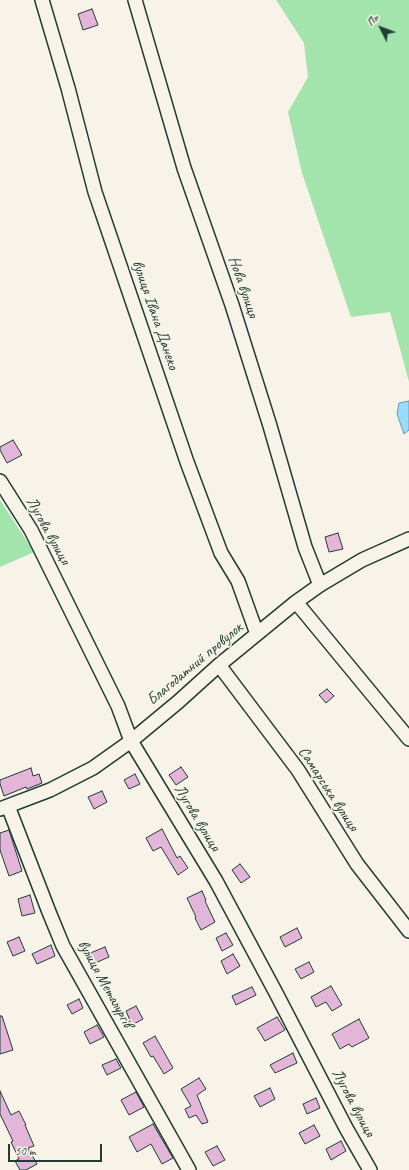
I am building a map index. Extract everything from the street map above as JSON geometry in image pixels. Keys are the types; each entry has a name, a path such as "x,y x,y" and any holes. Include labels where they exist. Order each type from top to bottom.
{"street":[{"name":"вулиця Івана Данеко","path":"42,0 68,88 95,192 187,462 221,553 238,581 257,634"},
{"name":"Нова вулиця","path":"135,0 184,168 232,305 305,546 320,585"},
{"name":"Лугова вулиця","path":"0,481 31,530 118,706 131,741 216,881 346,1128 370,1170"},
{"name":"Благодатний провулок","path":"4,808 50,790 93,768 131,741 178,702 219,665 296,602 320,585 362,560 409,539"},
{"path":"296,602 409,739"},
{"name":"Самарська вулиця","path":"219,665 298,770 357,864 409,931"},
{"name":"вулиця Металургів","path":"4,808 63,946 189,1170"}],"green space":[{"path":"276,0 409,0 409,382 390,312 351,317 302,173 288,112 308,77 304,43"},
{"path":"0,500 34,552 0,567"}],"water":[{"path":"409,401 409,430 404,434 397,414 399,403"}],"building":[{"path":"92,9 98,25 83,30 78,14"},
{"path":"13,440 22,455 7,463 0,450 0,447"},
{"path":"338,533 343,549 329,552 325,537"},
{"path":"327,689 334,696 326,703 319,695"},
{"path":"181,767 188,777 176,785 169,775"},
{"path":"31,768 33,776 39,774 42,783 27,789 26,787 4,796 0,780"},
{"path":"135,774 140,784 129,789 124,780"},
{"path":"102,791 107,802 94,809 88,797"},
{"path":"162,829 177,858 180,856 188,868 178,875 161,847 153,851 146,838"},
{"path":"9,830 22,871 9,876 0,850 0,833"},
{"path":"240,864 250,877 241,883 232,870"},
{"path":"202,891 215,922 201,930 187,898"},
{"path":"30,895 35,913 22,916 18,899"},
{"path":"297,928 302,938 285,947 280,937"},
{"path":"226,933 233,945 222,951 216,938"},
{"path":"19,937 25,951 13,956 7,942"},
{"path":"51,945 55,956 37,964 32,954"},
{"path":"105,947 109,957 93,964 88,954"},
{"path":"233,954 240,966 227,974 221,961"},
{"path":"309,962 314,972 301,979 295,969"},
{"path":"331,986 342,1005 332,1011 326,1002 316,1007 311,997"},
{"path":"252,987 256,995 236,1005 232,996"},
{"path":"79,999 83,1008 72,1014 67,1005"},
{"path":"136,1006 143,1019 132,1025 126,1011"},
{"path":"0,1016 2,1016 13,1050 0,1054"},
{"path":"277,1017 285,1030 265,1041 257,1028"},
{"path":"359,1019 369,1038 352,1047 349,1044 340,1049 332,1034"},
{"path":"97,1025 104,1037 90,1044 84,1032"},
{"path":"155,1036 173,1068 164,1074 153,1056 151,1057 143,1043"},
{"path":"293,1053 297,1063 275,1073 270,1065"},
{"path":"116,1059 121,1068 107,1075 102,1065"},
{"path":"199,1078 206,1089 197,1095 208,1122 202,1124 196,1115 189,1118 185,1109 191,1106 181,1089"},
{"path":"270,1088 275,1099 260,1107 254,1096"},
{"path":"0,1091 11,1115 19,1111 34,1146 28,1148 37,1164 26,1170 20,1170 15,1161 19,1159 11,1142 13,1141 0,1114"},
{"path":"136,1092 144,1107 129,1115 121,1100"},
{"path":"316,1098 320,1108 307,1114 303,1104"},
{"path":"153,1124 173,1158 162,1164 151,1144 137,1152 129,1137"},
{"path":"314,1125 320,1136 305,1144 299,1133"},
{"path":"341,1141 346,1151 331,1160 326,1149"},
{"path":"217,1146 225,1160 213,1166 205,1152"}]}
